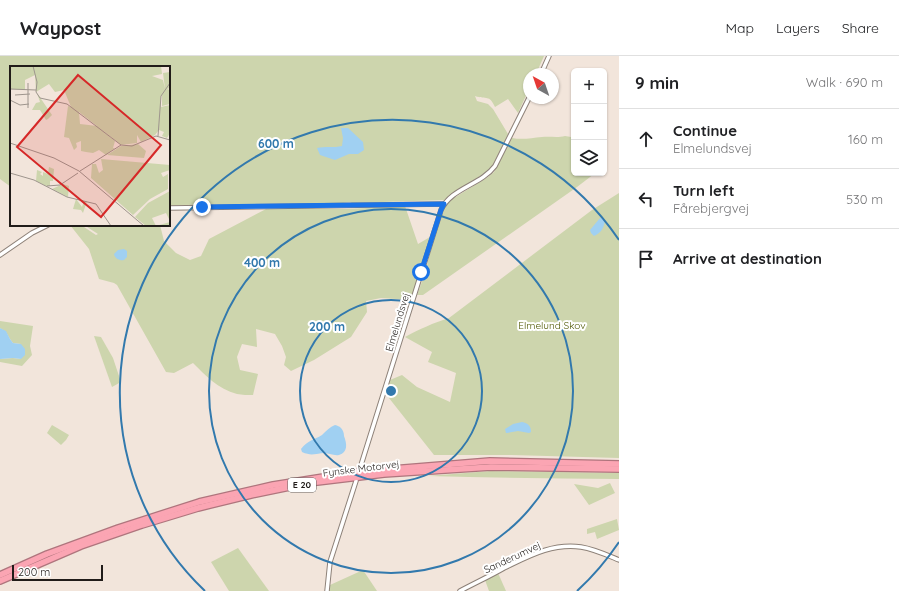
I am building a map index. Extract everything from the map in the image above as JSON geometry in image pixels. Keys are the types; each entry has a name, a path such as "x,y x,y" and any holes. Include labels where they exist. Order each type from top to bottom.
{"highway":[{"name":"Fynske Motorvej","path":"0,575 47,554 118,528 199,502 273,485 355,472 490,461 619,464"},
{"name":"Fynske Motorvej","path":"0,581 81,546 142,525 198,508 309,483 384,474 491,467 619,469"}],"street":[{"path":"544,68 549,56"},
{"path":"170,208 444,204 450,198 491,172 526,104"},
{"name":"Elmelundsvej","path":"360,465 431,240 444,204"},
{"path":"0,255 32,233 46,226"},
{"path":"327,591 330,562 356,481"},
{"name":"Sanderumvej","path":"460,591 530,555 550,548 573,546 586,548 619,560"}],"green space":[{"path":"0,56 544,56 539,68 523,68 523,102 518,113 508,99 495,107 491,100 475,96 477,101 488,104 493,109 508,134 492,167 485,173 444,200 352,203 170,206 170,66 10,66 10,186 0,179"},
{"path":"571,137 571,176 591,176 423,295 417,295 426,269 439,219 449,201 494,172 512,138 523,139"},
{"name":"Elmelund Skov","path":"619,193 619,458 511,455 434,455 385,393 390,380 402,375 417,387 450,402 456,373 428,362 432,352 405,337 427,326 449,318 592,210"},
{"path":"405,206 418,244 430,237 411,300 381,298 366,301 367,312 351,337 314,360 291,371 284,365 286,357 275,334 256,329 257,347 242,344 237,357 240,370 258,374 253,395 237,394 224,389 212,381 193,363 174,373 166,372 117,285 99,279 89,249 71,226 82,226 96,235 98,234 86,226 160,226 164,241 176,253 190,260 201,256 209,239 268,208 348,209"},
{"path":"0,321 33,326 30,346 32,355 22,366 0,362 0,359 21,359 21,344 13,343 6,332 0,328"},
{"path":"94,336 101,337 113,358 121,382 112,387"},
{"path":"52,425 69,435 61,445 47,433"},
{"path":"490,471 619,473 619,479 428,476"},
{"path":"610,483 615,493 589,505 574,484 598,488"},
{"path":"617,519 619,530 597,539 595,532 587,534 587,529"},
{"path":"238,548 269,591 229,591 211,562"},
{"path":"363,570 377,591 328,591 330,585"},
{"path":"498,573 506,591 489,591 485,580"}],"water":[{"path":"341,128 348,128 363,142 364,150 358,154 349,154 335,160 320,155 317,148 342,146 343,138"},
{"path":"600,218 605,220 604,225 602,230 594,236 590,230"},
{"path":"124,249 127,251 127,257 124,260 119,260 114,254 118,250"},
{"path":"0,328 6,331 13,343 21,344 25,349 25,355 21,359 0,359"},
{"path":"522,422 529,425 531,432 518,431 506,433 505,429 513,424"},
{"path":"335,425 340,427 344,433 346,447 342,454 310,454 302,452 301,449 306,444 322,435"}],"route":[{"path":"202,207 444,204 421,272"}]}
